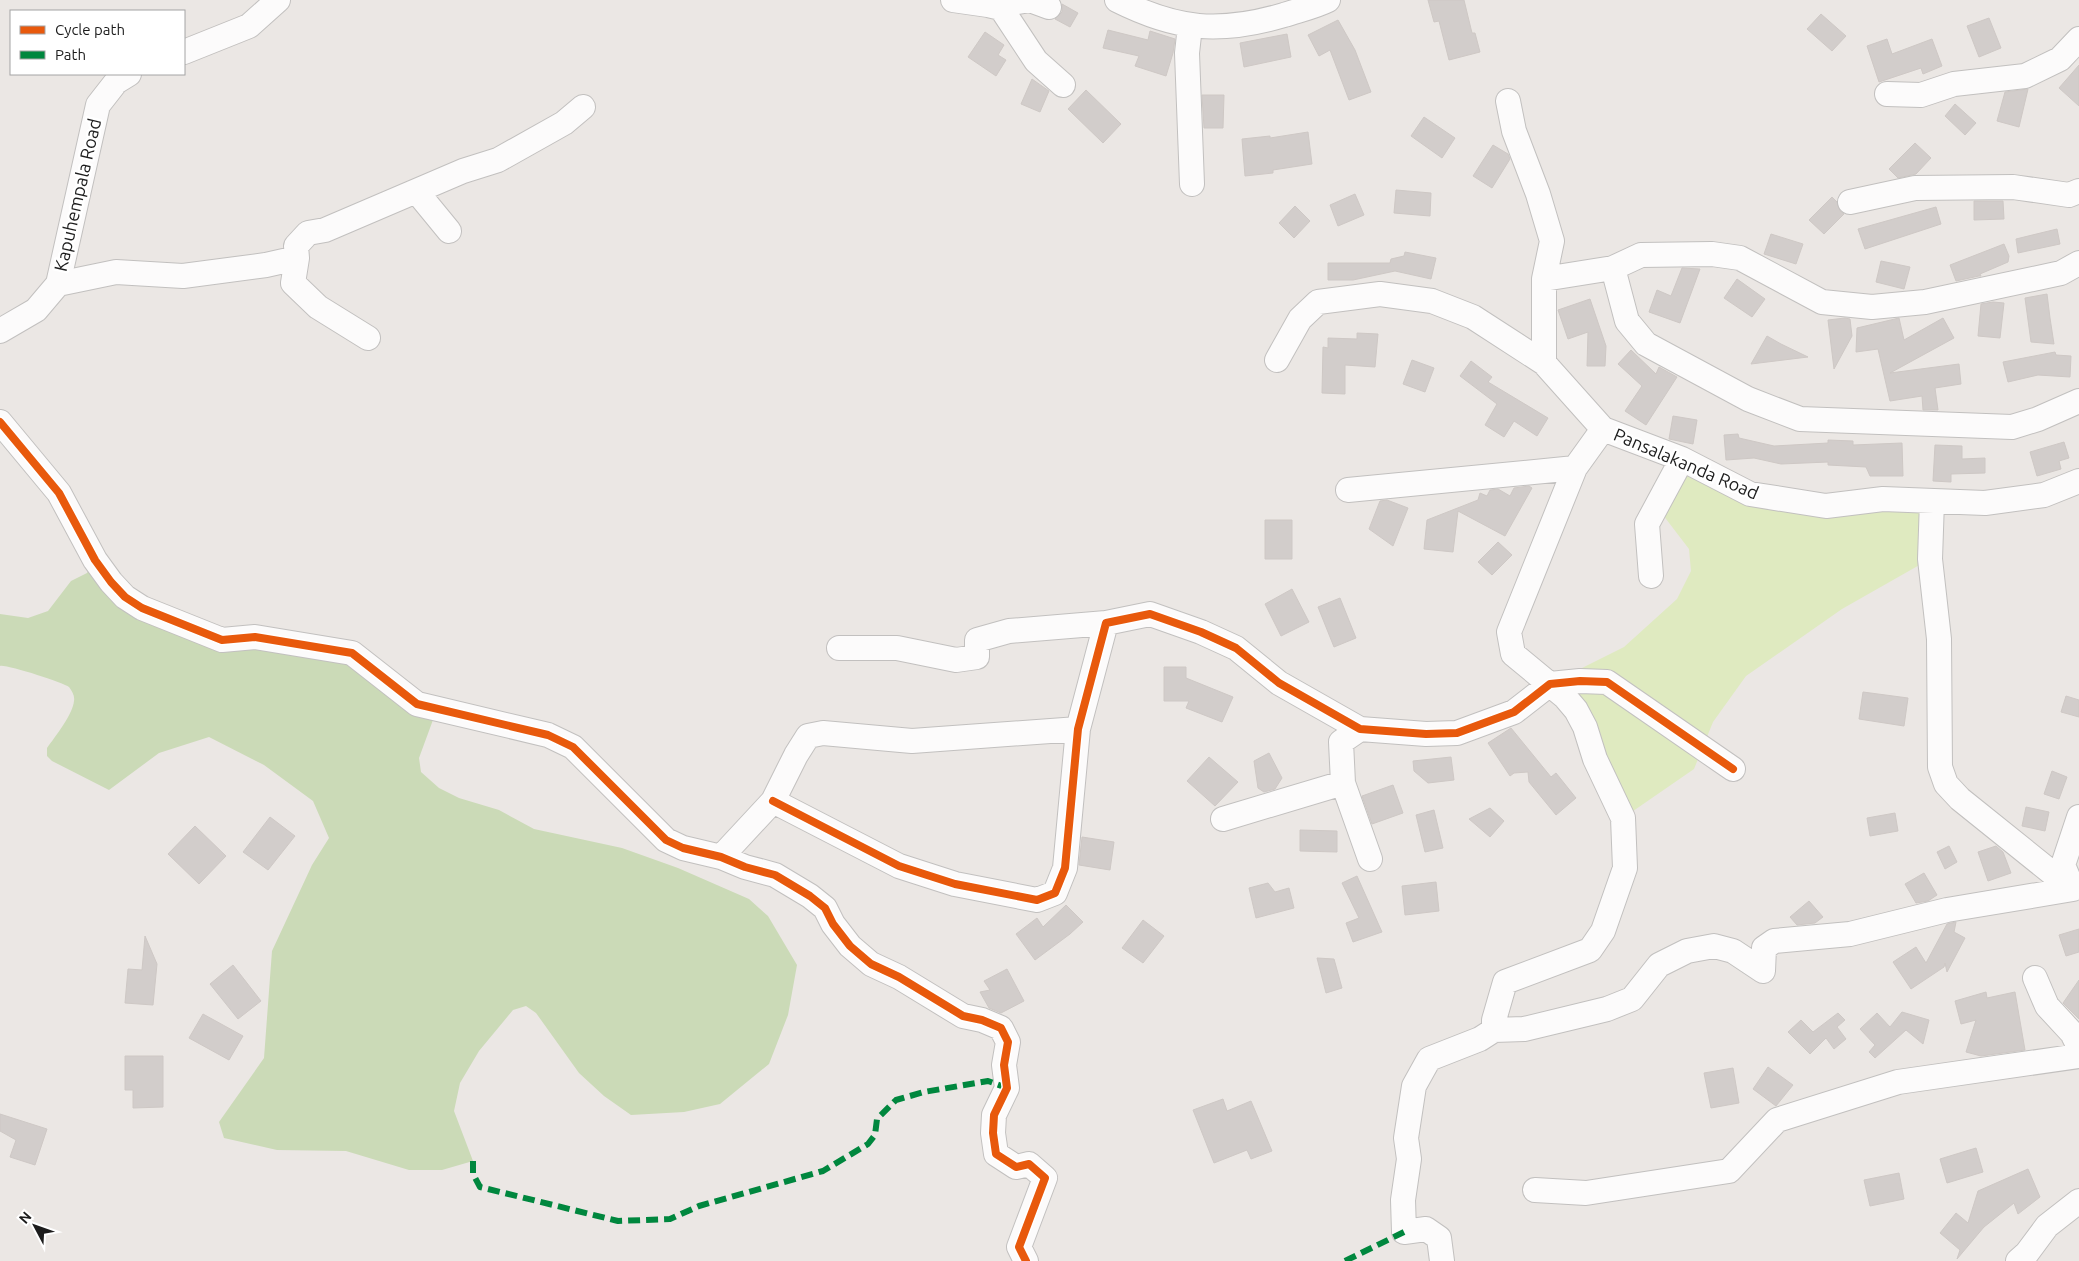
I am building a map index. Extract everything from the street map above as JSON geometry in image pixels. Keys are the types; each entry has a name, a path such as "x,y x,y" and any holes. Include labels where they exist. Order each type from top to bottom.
{"street":[{"path":"185,52 249,26 278,0"},
{"path":"954,0 988,4 1030,0 1049,7"},
{"path":"1117,0 1144,14 1190,26 1223,27 1264,20 1328,0"},
{"path":"1013,3 1036,61 1063,85"},
{"path":"1190,26 1187,53 1192,184"},
{"path":"1887,94 1921,95 1954,84 2025,76 2060,58 2079,39"},
{"name":"Kapuhempala Road","path":"0,331 36,310 58,284 98,106 116,82 127,75"},
{"path":"1508,101 1514,131 1538,194 1552,241 1544,279 1544,363"},
{"path":"368,338 318,307 293,283 297,258 296,246 308,233 325,230 463,172 498,160 564,123 583,107"},
{"path":"1850,202 1915,188 2013,187 2069,195 2079,191"},
{"path":"416,192 449,231"},
{"path":"1544,279 1613,268 1641,254 1721,255 1740,258 1822,302 1872,306 1925,302 2061,274 2079,263"},
{"path":"58,284 116,272 183,276 266,265 297,258"},
{"path":"1613,268 1627,321 1646,344 1748,399 1800,420 2012,427 2038,419 2079,401"},
{"name":"Pansalakanda Road","path":"1277,360 1300,319 1318,302 1380,294 1432,301 1473,318 1544,363 1603,429 1682,459 1750,494 1826,506 1883,500 1985,503 2044,495 2079,481"},
{"path":"0,422 59,493 95,560 111,582 125,597 142,608 222,640 255,636 352,653 417,704 548,735 573,747 666,840 683,848 721,856 745,867 775,875 810,896 824,908 833,924 850,946 871,964 899,977 963,1016 982,1020 1001,1028 1008,1042 1004,1065 1007,1088 994,1115 993,1133 996,1154 1016,1167 1029,1164 1045,1178 1019,1247 1026,1261"},
{"path":"1494,1030 1494,1020 1505,982 1590,950 1603,931 1625,868 1623,818 1595,759 1585,727 1576,710 1550,684 1513,654 1509,632 1575,468 1603,429"},
{"path":"1651,576 1647,524 1682,459"},
{"path":"1348,490 1575,468"},
{"path":"1932,501 1930,559 1939,640 1940,767 1946,784 1960,799 2076,892"},
{"path":"839,648 897,648 956,660 976,657 977,640 1009,631 1106,623 1150,614 1201,632 1236,648 1279,683 1360,730 1426,734 1457,732 1514,712 1550,684 1580,681 1607,682 1734,769"},
{"path":"773,801 899,866 955,884 1037,900 1054,893 1065,868 1078,729 1106,623"},
{"path":"721,856 773,801 796,755 808,736 823,732 912,741 1078,729"},
{"path":"1360,730 1341,742 1343,783 1370,859"},
{"path":"1223,820 1343,783"},
{"path":"2076,892 2063,865 2079,817"},
{"path":"1442,1261 1439,1238 1426,1229 1404,1232 1403,1200 1409,1159 1406,1138 1414,1086 1429,1059 1480,1039 1494,1030 1524,1029 1607,1009 1632,999 1659,965 1688,952 1714,946 1733,951 1762,971 1764,948 1774,941 1850,934 1947,910 2076,892"},
{"path":"2035,978 2046,1006 2072,1033 2079,1047"},
{"path":"1535,1190 1586,1193 1729,1171 1777,1120 1785,1117 1898,1082 2079,1056"},
{"path":"2018,1261 2027,1253 2047,1226 2079,1201"}],"green space":[{"path":"1682,459 1750,494 1932,501 1930,559 1842,609 1746,676 1713,722 1694,769 1623,818 1550,684 1624,647 1677,599 1691,571 1689,549 1663,515"},
{"path":"95,560 178,623 352,653 437,709 419,758 421,772 439,788 459,798 499,810 534,829 622,848 678,868 749,899 768,916 797,965 788,1015 769,1064 720,1104 684,1112 631,1115 604,1096 579,1073 536,1013 526,1006 513,1010 479,1051 460,1083 454,1111 473,1161 442,1170 409,1170 346,1151 277,1150 224,1138 219,1122 264,1058 272,951 312,865 329,838 313,801 264,765 209,737 159,753 109,790 52,761 47,756 47,748 73,706 74,695 69,687 65,685 47,678 0,666 0,614 28,618 48,611 71,581 87,573"}],"building":[{"path":"1428,0 1464,0 1472,33 1475,33 1480,52 1449,60 1439,21 1434,22"},
{"path":"1062,4 1078,13 1070,27 1055,19 1062,12"},
{"path":"1821,14 1846,36 1832,51 1807,29"},
{"path":"1989,18 2001,48 1979,57 1967,26"},
{"path":"1338,20 1355,50 1371,92 1349,100 1330,50 1319,56 1308,35"},
{"path":"1108,30 1148,40 1150,31 1175,39 1166,76 1135,66 1139,56 1103,48"},
{"path":"985,32 1004,45 998,55 1006,60 996,76 968,57"},
{"path":"1287,34 1291,57 1244,67 1240,43"},
{"path":"1887,39 1892,54 1932,39 1942,66 1923,74 1921,68 1879,82 1867,46"},
{"path":"2079,65 2079,106 2059,88"},
{"path":"1032,79 1049,91 1040,112 1021,104"},
{"path":"2028,89 2019,127 1997,121 2005,92"},
{"path":"1086,90 1121,124 1103,143 1068,109"},
{"path":"1202,95 1224,95 1223,128 1204,128"},
{"path":"1955,104 1976,123 1965,135 1945,116"},
{"path":"1424,117 1455,138 1442,158 1411,136"},
{"path":"1308,132 1312,164 1273,170 1273,173 1245,176 1242,139 1270,136 1270,138"},
{"path":"1915,143 1931,158 1916,174 1898,178 1889,169"},
{"path":"1493,145 1508,154 1510,159 1492,188 1473,176"},
{"path":"1396,190 1431,193 1430,216 1394,213"},
{"path":"1355,194 1364,215 1338,226 1330,205"},
{"path":"1832,197 1837,202 1840,211 1844,214 1824,234 1809,220"},
{"path":"1974,201 2003,201 2004,219 1974,220"},
{"path":"1295,206 1310,221 1294,238 1279,223"},
{"path":"1936,207 1941,224 1865,249 1858,229"},
{"path":"2057,229 2060,244 2018,253 2016,239"},
{"path":"1771,234 1803,244 1796,264 1764,254"},
{"path":"2004,244 2009,256 2008,262 1980,274 1981,276 1956,281 1950,265"},
{"path":"1405,252 1436,258 1431,279 1395,271 1353,280 1328,280 1328,263 1390,263 1391,259 1404,256"},
{"path":"1881,261 1910,267 1904,289 1876,282"},
{"path":"1682,268 1700,269 1680,323 1649,312 1657,290 1671,296"},
{"path":"1737,279 1765,299 1752,317 1724,298"},
{"path":"2047,294 2054,344 2031,342 2025,298"},
{"path":"1590,299 1606,346 1605,366 1587,366 1588,332 1568,339 1558,310"},
{"path":"2004,303 2000,338 1978,336 1981,304"},
{"path":"1899,318 1904,340 1943,318 1954,338 1890,373 1959,364 1961,384 1935,388 1938,410 1923,410 1922,396 1890,401 1878,349 1856,352 1857,328"},
{"path":"1850,319 1852,336 1834,369 1828,320"},
{"path":"1357,333 1378,334 1375,367 1345,365 1345,394 1322,393 1323,347 1328,348 1328,338 1357,339"},
{"path":"1767,336 1781,344 1808,357 1751,364"},
{"path":"1631,350 1656,374 1659,367 1677,377 1646,425 1625,411 1642,386 1618,364"},
{"path":"2055,352 2056,355 2071,356 2070,377 2038,375 2008,382 2003,362"},
{"path":"1412,360 1434,368 1425,392 1403,384"},
{"path":"1471,361 1492,377 1488,382 1548,418 1537,436 1514,421 1504,437 1485,425 1497,404 1460,376"},
{"path":"1673,416 1697,420 1693,444 1669,439"},
{"path":"1738,434 1739,438 1774,446 1828,443 1828,440 1853,441 1853,445 1902,443 1903,476 1870,476 1866,467 1828,465 1828,462 1781,464 1754,458 1726,460 1724,435"},
{"path":"2064,442 2069,458 2059,461 2061,469 2037,476 2030,452"},
{"path":"1935,445 1962,446 1962,459 1985,458 1985,473 1951,474 1951,482 1933,481"},
{"path":"1529,486 1532,488 1505,536 1458,511 1453,552 1424,549 1427,520 1478,500 1480,493 1487,496 1490,490 1498,489 1510,496 1514,488"},
{"path":"1387,500 1408,508 1393,546 1369,529 1380,501"},
{"path":"1265,520 1292,520 1292,559 1265,559"},
{"path":"1498,542 1512,555 1492,575 1478,562"},
{"path":"1292,589 1309,622 1281,636 1265,604"},
{"path":"1340,598 1356,638 1334,647 1318,607"},
{"path":"1164,667 1186,667 1186,678 1233,697 1222,722 1186,708 1189,701 1164,701"},
{"path":"1863,692 1908,698 1904,726 1859,719"},
{"path":"2066,696 2079,700 2079,717 2061,712"},
{"path":"1511,728 1551,777 1556,773 1576,798 1556,815 1529,782 1528,772 1514,773 1510,776 1488,743"},
{"path":"1269,753 1282,778 1275,789 1264,792 1258,788 1254,761"},
{"path":"1209,757 1238,782 1215,806 1187,781"},
{"path":"1451,757 1454,780 1428,783 1414,771 1413,761"},
{"path":"2052,771 2067,777 2059,799 2044,794"},
{"path":"1393,785 1403,813 1372,824 1362,796"},
{"path":"2026,807 2049,812 2045,831 2022,826"},
{"path":"1490,808 1504,821 1490,837 1469,819"},
{"path":"1434,810 1443,848 1425,852 1416,815"},
{"path":"1895,813 1898,831 1870,836 1867,818"},
{"path":"270,817 295,836 268,870 243,852"},
{"path":"195,826 226,856 199,884 168,854"},
{"path":"1300,830 1337,831 1337,852 1300,851"},
{"path":"1082,837 1114,842 1110,870 1079,865"},
{"path":"1949,846 1957,862 1945,869 1937,852"},
{"path":"1996,846 2003,852 2011,873 1988,881 1978,852"},
{"path":"1924,873 1937,895 1928,901 1916,903 1905,884"},
{"path":"1357,876 1382,932 1353,942 1346,923 1359,918 1342,883"},
{"path":"1436,882 1439,911 1405,915 1402,886"},
{"path":"1268,883 1275,892 1289,888 1294,908 1256,918 1249,888"},
{"path":"1809,901 1823,917 1815,923 1797,925 1790,917"},
{"path":"1066,905 1083,922 1035,960 1016,934 1037,918 1043,927"},
{"path":"1143,920 1164,936 1143,963 1122,948"},
{"path":"1956,922 1954,932 1965,938 1947,972 1945,963 1944,967 1911,989 1893,962 1916,947 1926,963 1947,924"},
{"path":"2079,929 2079,952 2066,956 2059,935"},
{"path":"145,936 157,964 153,1005 125,1003 128,969 142,970"},
{"path":"1317,958 1334,959 1342,988 1326,993"},
{"path":"233,965 261,1001 238,1019 210,984"},
{"path":"1007,969 1024,1001 1001,1013 989,1008 980,992 990,990 984,981"},
{"path":"2079,980 2079,1019 2063,1003"},
{"path":"1986,992 1987,998 2015,992 2025,1050 1981,1056 1966,1052 1976,1020 1961,1024 1955,1001"},
{"path":"1902,1012 1929,1020 1923,1044 1906,1030 1875,1058 1869,1052 1875,1045 1860,1029 1877,1013 1890,1027"},
{"path":"1838,1013 1845,1020 1837,1027 1846,1039 1834,1049 1826,1038 1810,1054 1788,1032 1801,1020 1813,1032"},
{"path":"203,1014 243,1036 229,1060 189,1038"},
{"path":"125,1056 163,1056 163,1107 133,1108 133,1090 125,1090"},
{"path":"1768,1067 1793,1085 1776,1106 1753,1089"},
{"path":"1733,1068 1739,1103 1711,1108 1704,1073"},
{"path":"1223,1099 1227,1111 1251,1101 1272,1151 1251,1159 1247,1150 1214,1163 1193,1110"},
{"path":"0,1114 47,1129 35,1165 10,1157 16,1140 0,1131"},
{"path":"1976,1148 1983,1172 1947,1183 1940,1159"},
{"path":"2028,1169 2040,1197 2018,1214 2014,1203 1984,1227 1957,1259 1960,1250 1940,1233 1956,1213 1968,1223 1978,1191"},
{"path":"1899,1173 1904,1199 1870,1206 1864,1180"}],"marked path":[{"path":"473,1161 473,1174 480,1187 618,1221 670,1219 699,1206 823,1171 868,1144 875,1135 877,1119 896,1100 924,1092 988,1081 1007,1088"},
{"path":"1345,1261 1404,1232"}],"cycle path":[{"path":"0,422 59,493 95,560 111,582 125,597 142,608 222,640 255,637 352,653 417,704 548,735 573,747 666,840 683,848 721,857 745,867 775,875 810,896 825,908 833,924 850,946 871,964 899,977 963,1016 982,1020 1001,1028 1008,1042 1004,1065 1007,1088 994,1115 993,1133 996,1154 1016,1167 1029,1164 1045,1178 1019,1247 1026,1261"},
{"path":"773,801 899,866 955,884 1037,900 1055,893 1065,868 1078,729 1106,623 1150,614 1201,632 1236,648 1279,683 1360,729 1426,734 1457,733 1514,712 1550,684 1580,681 1607,682 1733,769"}]}
